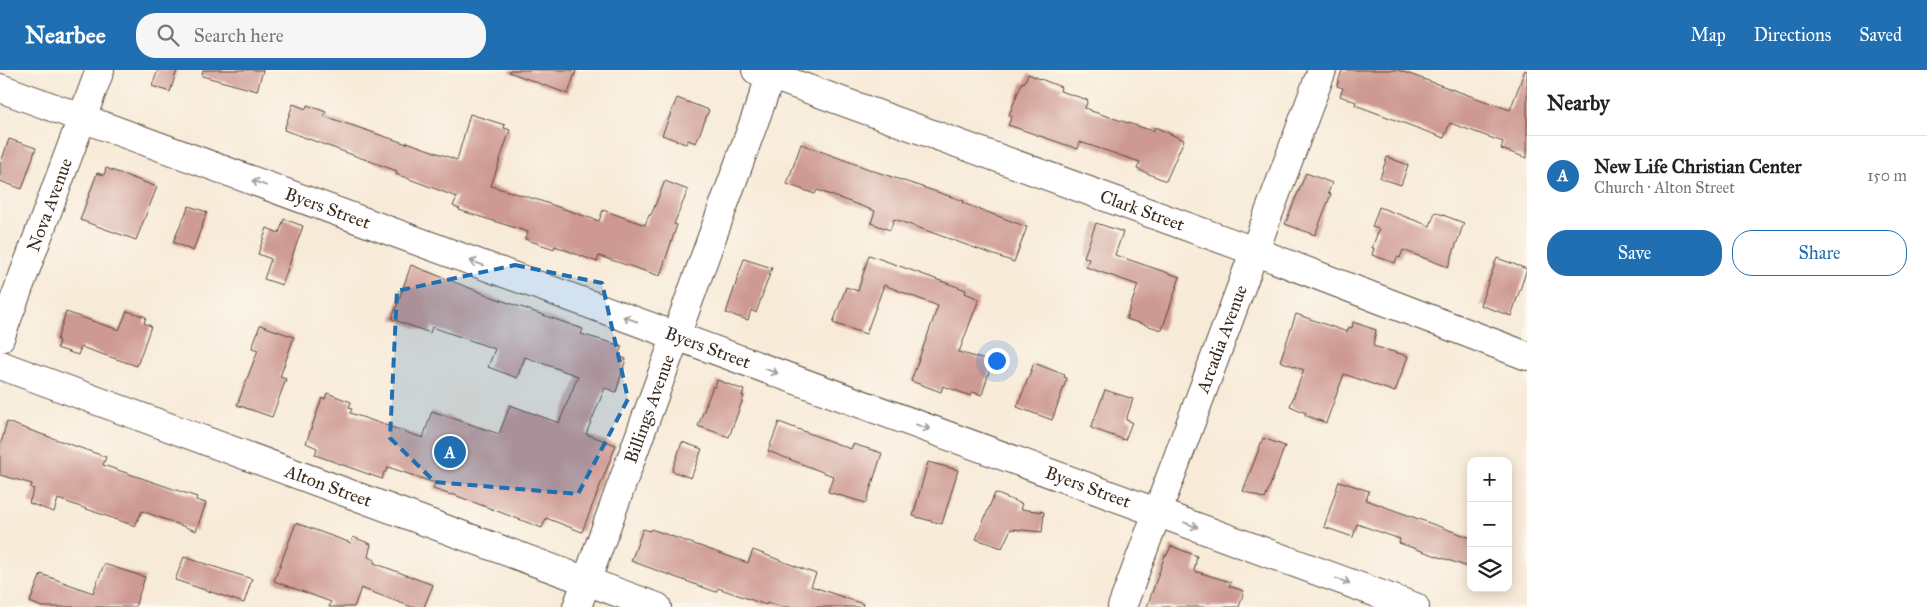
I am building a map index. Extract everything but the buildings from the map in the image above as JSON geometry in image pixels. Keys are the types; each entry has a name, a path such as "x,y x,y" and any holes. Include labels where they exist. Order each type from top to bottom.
{"street":[{"name":"Nova Avenue","path":"0,338 100,70"},
{"name":"Arcadia Avenue","path":"1122,607 1322,70"},
{"name":"Clark Street","path":"767,72 1254,251 1527,356"},
{"name":"Billings Avenue","path":"577,607 676,336 767,72"},
{"name":"Byers Street","path":"0,88 1415,607"},
{"name":"Alton Street","path":"0,365 656,607"}],"highlighted area":[{"path":"515,265 602,283 628,399 578,494 435,482 390,438 397,291"}],"place":[{"name":"New Life Christian Center","path":"450,452"}]}
